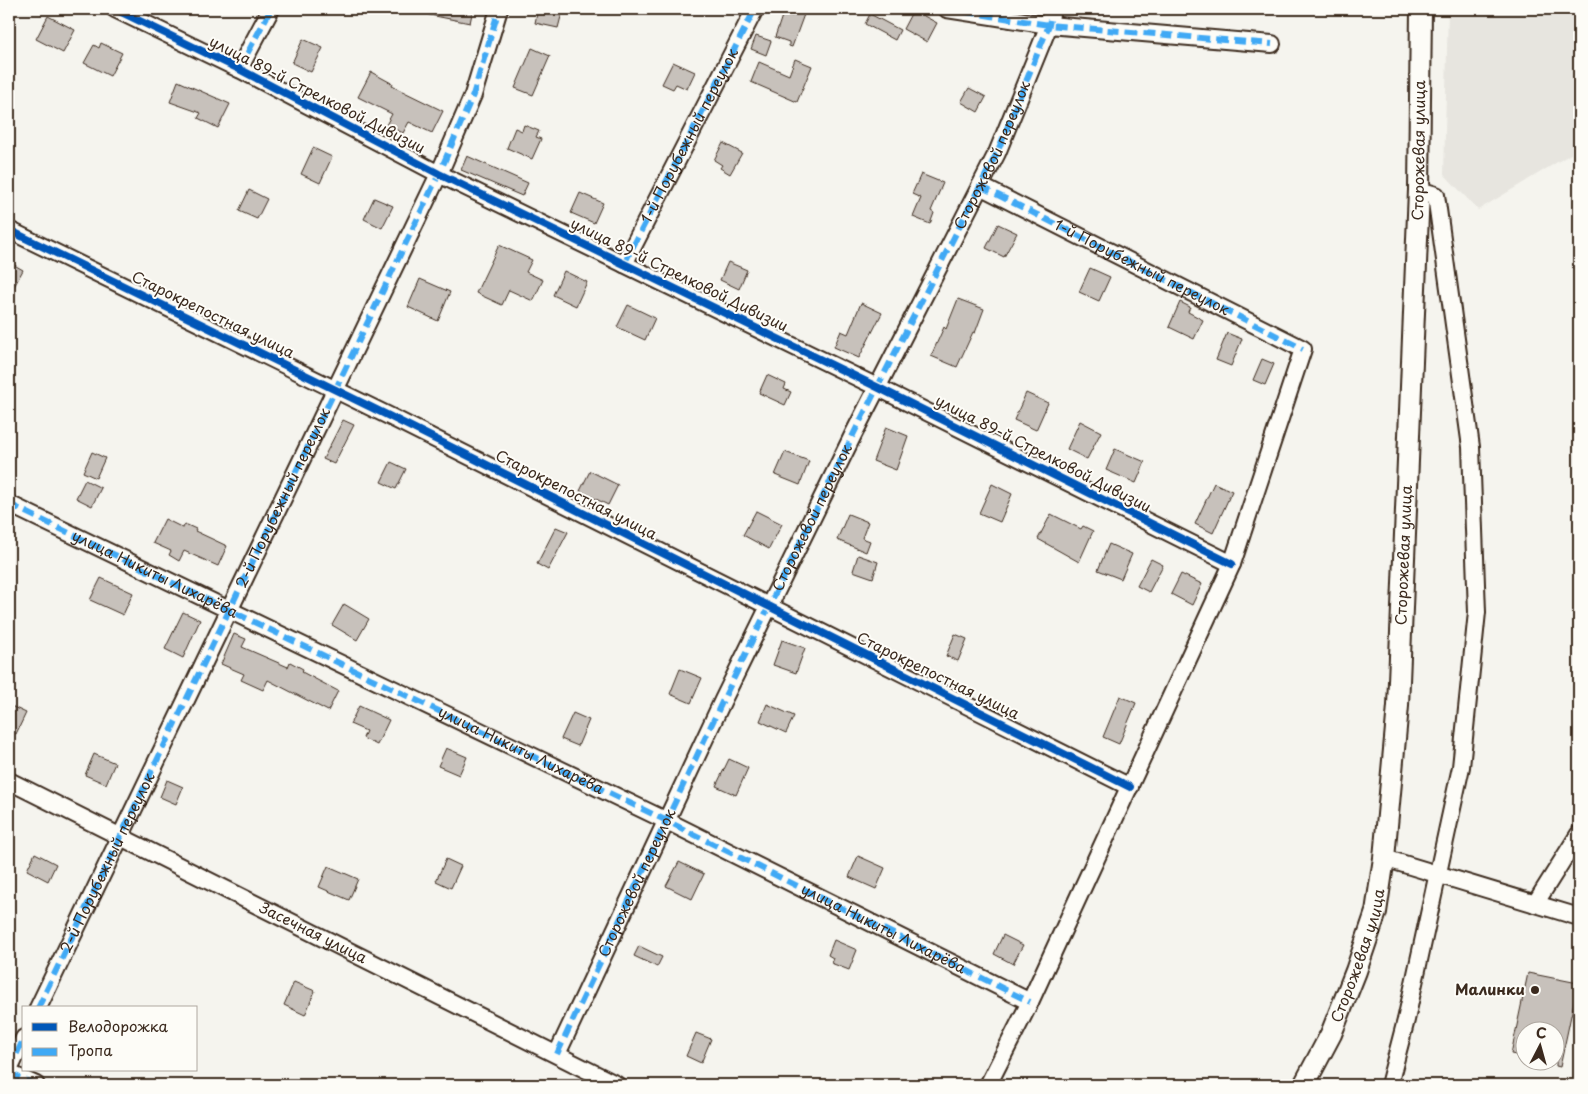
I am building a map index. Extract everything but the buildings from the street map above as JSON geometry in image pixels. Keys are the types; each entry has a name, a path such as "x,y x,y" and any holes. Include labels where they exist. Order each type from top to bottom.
{"main road":[{"name":"Сторожевая улица","path":"1304,1085 1331,1034 1356,971 1376,912 1384,858 1398,706 1419,190 1421,9"}],"street":[{"name":"улица 89-й Стрелковой Дивизии","path":"115,9 239,68 440,174 877,387 1232,564"},
{"path":"239,68 271,9"},
{"name":"2-й Порубежный переулок","path":"39,1006 334,389 440,174 473,95 498,9"},
{"name":"1-й Порубежный переулок","path":"624,264 755,9"},
{"path":"947,9 1049,25 1272,44"},
{"name":"Сторожевой переулок","path":"557,1054 664,820 768,607 877,387 997,153 1049,25 1052,9"},
{"name":"1-й Порубежный переулок","path":"980,186 1303,349 1232,564"},
{"path":"1394,1084 1462,768 1477,612 1471,447 1436,194 1419,190"},
{"name":"Старокрепостная улица","path":"9,230 334,389 1130,786"},
{"name":"улица Никиты Лихарёва","path":"9,504 664,820 1030,1002"},
{"path":"988,1085 1030,1002 1232,564"},
{"name":"Засечная улица","path":"9,781 120,835 262,909 618,1085"},
{"path":"1535,904 1579,834"},
{"path":"1384,858 1579,917"},
{"path":"22,1042 9,1071 36,1085"}],"shaded area":[{"path":"1448,9 1579,9 1579,149 1478,210 1444,174"}],"marked path":[{"path":"239,69 271,9"},
{"path":"39,1006 439,174 473,95 499,9"},
{"path":"624,264 755,9"},
{"path":"947,9 1049,25 1272,44"},
{"path":"557,1054 723,700 853,435 997,153 1049,25 1052,9"},
{"path":"980,186 1303,349"},
{"path":"9,504 665,820 1030,1002"},
{"path":"9,1070 22,1042"},
{"path":"9,1073 36,1085"}],"cycle path":[{"path":"115,9 239,69 439,174 877,387 1232,564"},
{"path":"9,230 389,416 1130,787"}],"place":[{"name":"Малинки","path":"1535,990"}]}
